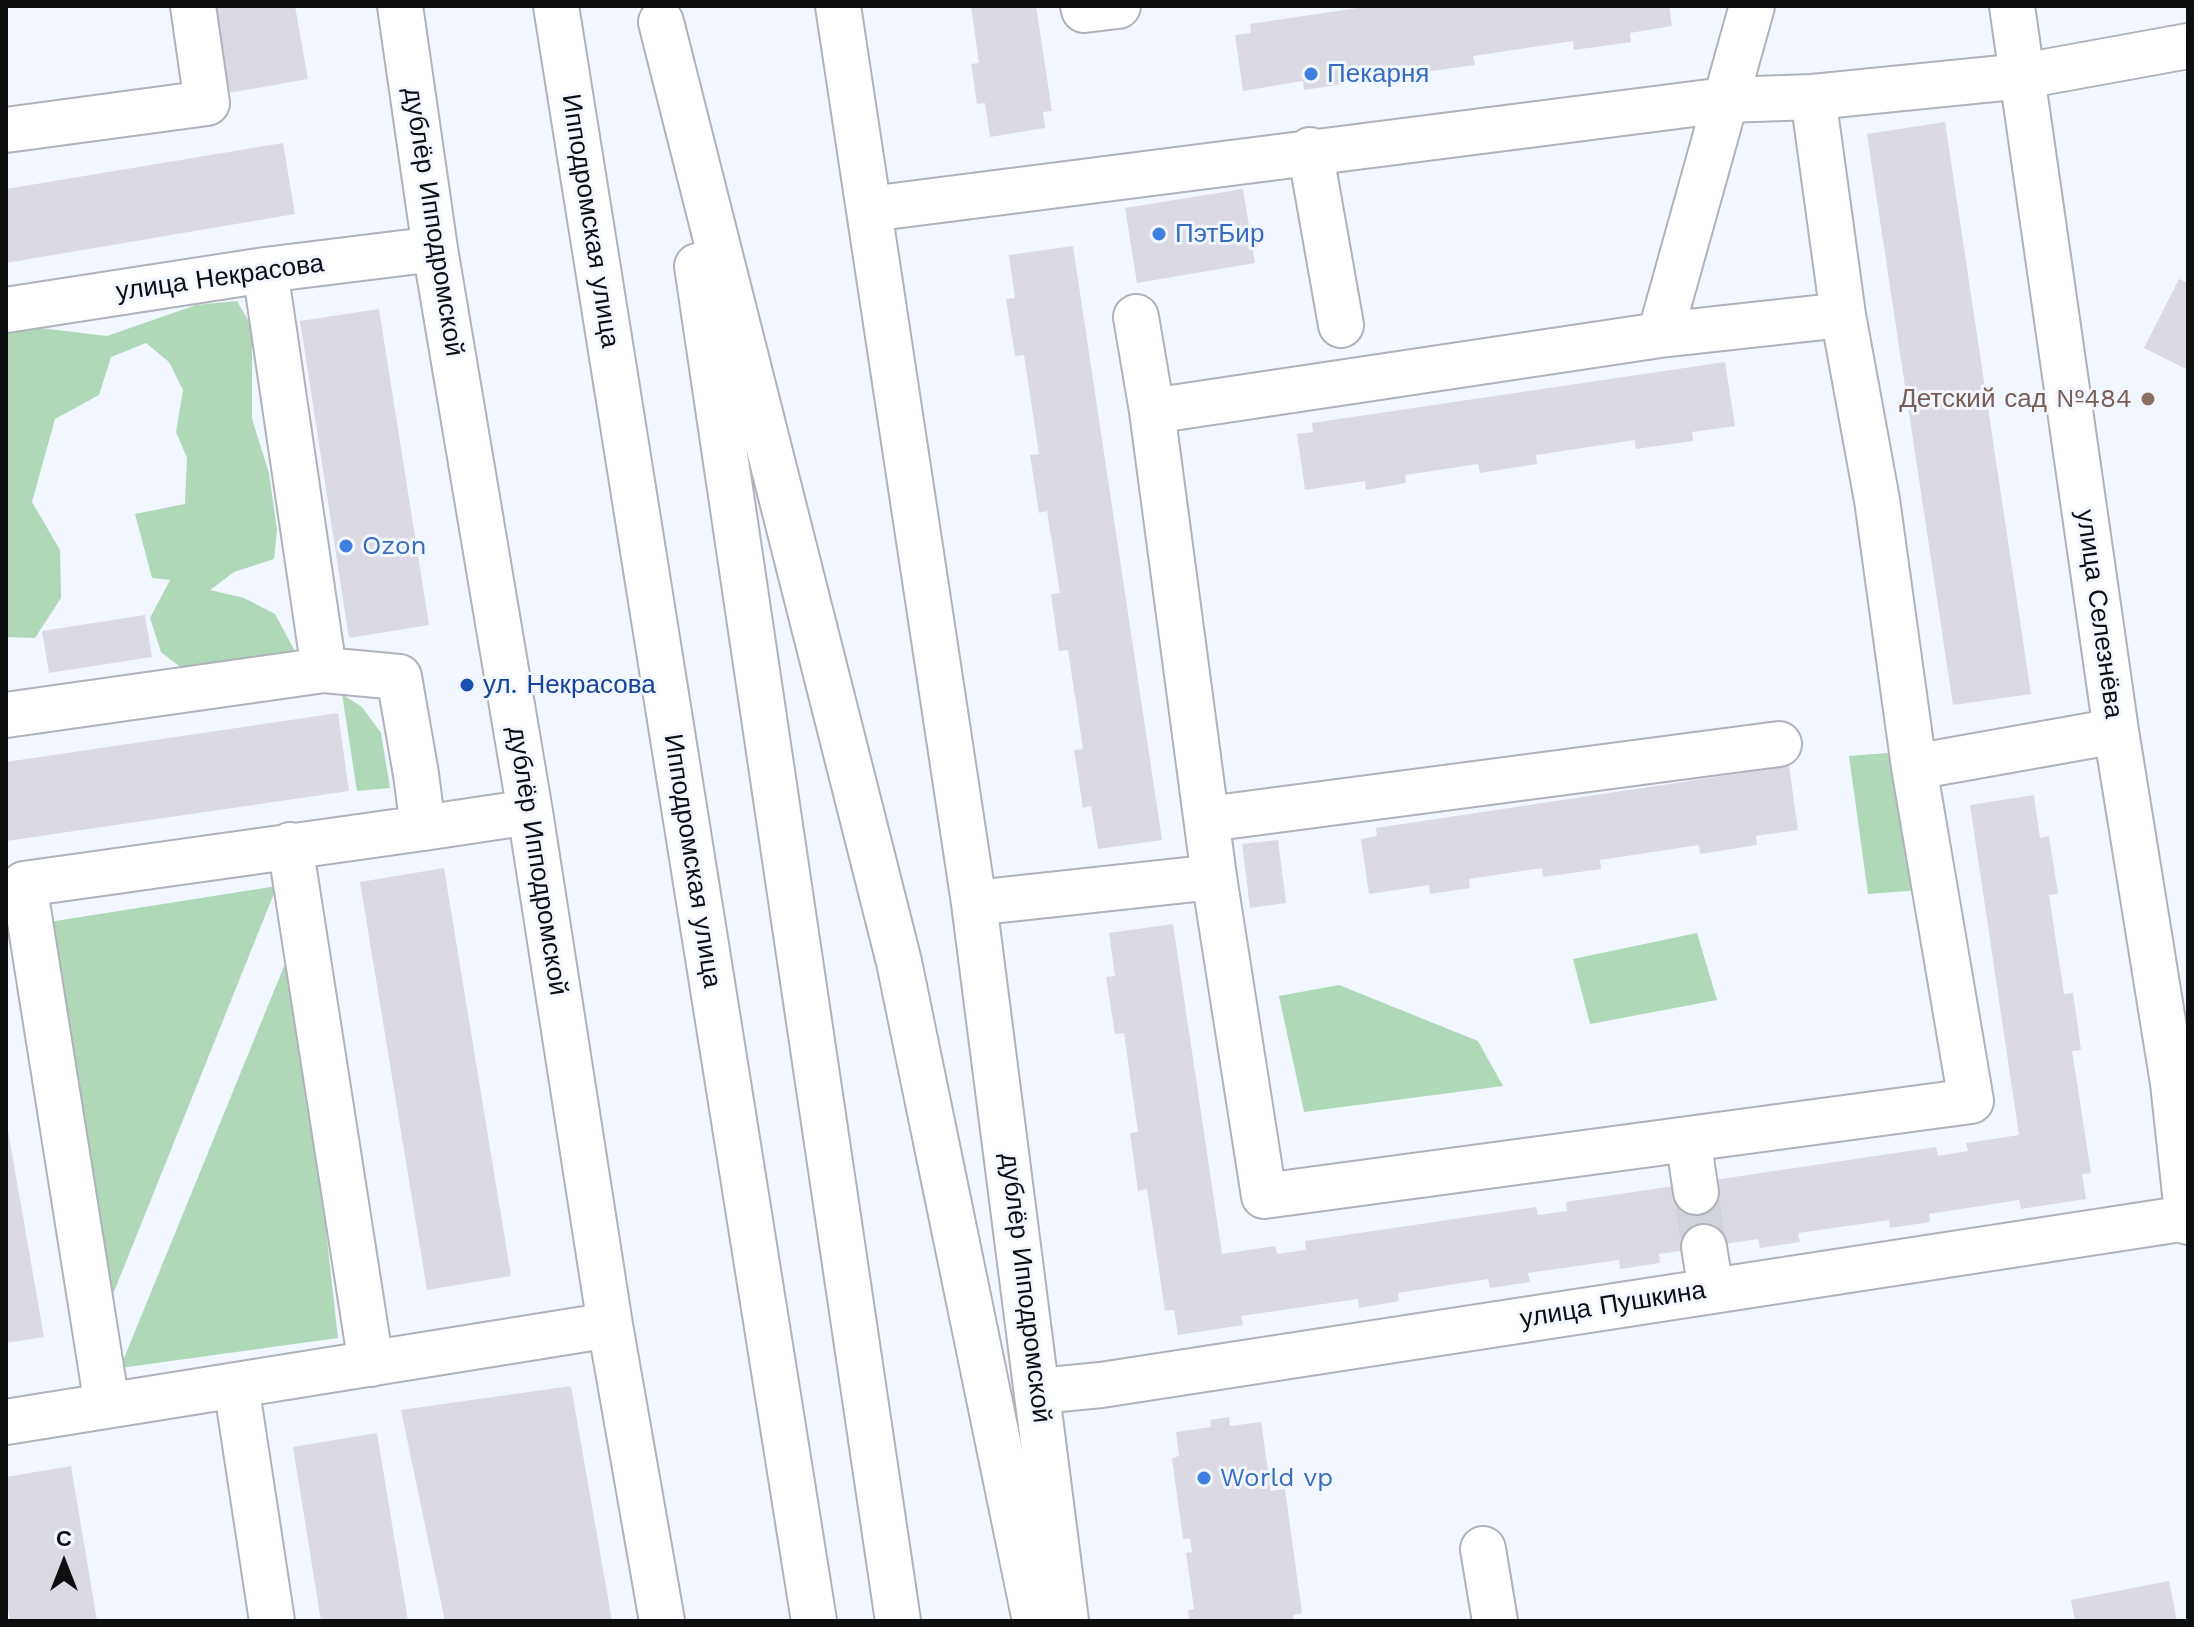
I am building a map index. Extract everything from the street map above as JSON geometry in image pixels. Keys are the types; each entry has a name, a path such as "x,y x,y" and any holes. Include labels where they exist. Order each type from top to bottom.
{"main road":[{"path":"6,130 207,103 193,6"},
{"name":"дублёр Ипподромской","path":"400,6 435,249 530,812 610,1325 662,1621"},
{"name":"Ипподромская улица","path":"556,6 814,1621"},
{"name":"дублёр Ипподромской","path":"838,6 974,903 1039,1391 1066,1621"},
{"path":"1083,6 1084,10 1118,6"},
{"path":"1660,335 1752,6"},
{"name":"улица Селезнёва","path":"2012,6 2116,731 2181,1082 2188,1220"},
{"path":"660,14 898,1621"},
{"path":"660,14 899,962 1035,1621"},
{"path":"870,209 1310,150 1725,100 1813,97 2023,76 2188,46"},
{"path":"1136,317 1152,411 1214,877 1264,1196 1971,1101 1914,767 1877,500 1843,315 1813,97"},
{"path":"1310,150 1341,325"},
{"name":"улица Некрасова","path":"6,310 265,270 435,249"},
{"path":"265,270 324,670"},
{"path":"1152,411 1660,335 1843,315"},
{"path":"6,715 324,670 399,677 423,828"},
{"path":"1914,767 2116,731"},
{"path":"1208,819 1779,744"},
{"path":"107,1405 15,886 530,812"},
{"path":"290,845 371,1364"},
{"path":"974,903 1214,877"},
{"path":"1688,1139 1696,1192"},
{"name":"улица Пушкина","path":"1039,1391 1101,1385 2188,1220"},
{"path":"1704,1247 1711,1290"},
{"path":"6,1422 610,1325"},
{"path":"236,1385 272,1621"},
{"path":"1483,1549 1495,1621"}],"green space":[{"path":"237,301 252,327 252,419 269,473 277,530 274,559 234,572 210,590 244,598 275,614 297,655 188,673 161,652 150,618 170,580 152,578 135,514 185,504 187,458 176,432 183,390 169,362 146,343 111,357 99,395 55,419 32,502 60,550 61,598 35,638 6,637 6,334 40,328 107,336 196,305"},
{"path":"342,694 362,707 381,733 390,788 357,791"},
{"path":"1901,752 1920,890 1868,894 1849,756"},
{"path":"277,886 107,1309 49,922"},
{"path":"1697,933 1717,1000 1590,1024 1573,959"},
{"path":"294,942 338,1338 120,1368"},
{"path":"1339,985 1478,1041 1503,1086 1304,1112 1279,996"}],"building":[{"path":"209,6 295,6 308,79 223,94"},
{"path":"971,6 1036,6 1052,111 1043,112 1045,128 990,137 985,103 977,104 971,64 979,63"},
{"path":"1371,6 1669,6 1672,26 1630,33 1631,42 1574,50 1573,41 1473,56 1475,65 1417,73 1416,65 1343,76 1344,84 1304,90 1303,81 1243,91 1235,35 1251,33 1250,24"},
{"path":"1945,122 2031,694 1953,705 1867,134"},
{"path":"283,143 295,214 6,263 6,189"},
{"path":"1243,189 1255,263 1137,283 1125,208"},
{"path":"1073,246 1162,840 1098,849 1091,806 1083,808 1074,750 1083,749 1068,650 1059,651 1051,594 1060,593 1047,511 1039,513 1030,455 1039,454 1024,355 1015,356 1006,299 1015,298 1009,255"},
{"path":"2179,279 2188,283 2188,370 2144,348"},
{"path":"379,309 429,625 349,638 300,321"},
{"path":"1725,362 1735,426 1692,432 1693,441 1636,449 1635,440 1536,455 1537,464 1480,473 1478,464 1405,475 1406,483 1366,490 1365,481 1305,490 1297,434 1313,432 1312,423"},
{"path":"145,615 152,657 49,673 42,631"},
{"path":"338,713 349,791 6,841 6,762"},
{"path":"1789,766 1798,830 1756,836 1757,845 1700,854 1699,845 1600,860 1601,869 1543,877 1542,868 1469,879 1470,888 1430,894 1429,885 1369,894 1361,839 1377,836 1376,828"},
{"path":"2034,795 2040,838 2049,836 2058,894 2049,895 2064,994 2073,993 2081,1050 2072,1051 2091,1173 2082,1174 2086,1199 2021,1209 2019,1200 1929,1214 1930,1222 1890,1228 1889,1220 1798,1233 1800,1242 1760,1248 1758,1239 1659,1254 1660,1263 1620,1269 1619,1260 1528,1273 1530,1282 1490,1288 1488,1279 1398,1293 1399,1301 1359,1308 1358,1299 1241,1316 1243,1325 1178,1335 1174,1310 1165,1311 1147,1189 1138,1191 1130,1133 1138,1132 1124,1033 1115,1034 1106,977 1115,976 1109,933 1173,924 1222,1254 1275,1246 1277,1254 1306,1250 1305,1241 1536,1207 1538,1215 1567,1211 1566,1202 1936,1147 1938,1156 1968,1151 1966,1143 2019,1135 1970,805"},
{"path":"1278,840 1286,903 1250,908 1242,844"},
{"path":"444,868 511,1276 427,1290 360,882"},
{"path":"6,1119 44,1337 6,1343"},
{"path":"571,1386 612,1621 445,1621 401,1410"},
{"path":"1229,1417 1230,1426 1261,1422 1271,1491 1285,1489 1302,1613 1293,1615 1294,1621 1189,1621 1188,1610 1194,1609 1186,1553 1192,1552 1190,1538 1183,1539 1172,1458 1179,1456 1176,1432 1211,1427 1210,1420"},
{"path":"377,1433 408,1621 321,1621 293,1447"},
{"path":"71,1466 97,1621 10,1621 6,1595 6,1477"},
{"path":"2169,1581 2177,1621 2075,1621 2071,1600"}],"tunnel":[{"path":"1696,1192 1704,1247"}],"place":[{"name":"Пекарня","path":"1311,74"},
{"name":"ПэтБир","path":"1159,234"},
{"name":"Детский сад №484","path":"2148,399"},
{"name":"Ozon","path":"346,546"},
{"name":"ул. Некрасова","path":"467,685"},
{"name":"World vp","path":"1204,1478"}]}
